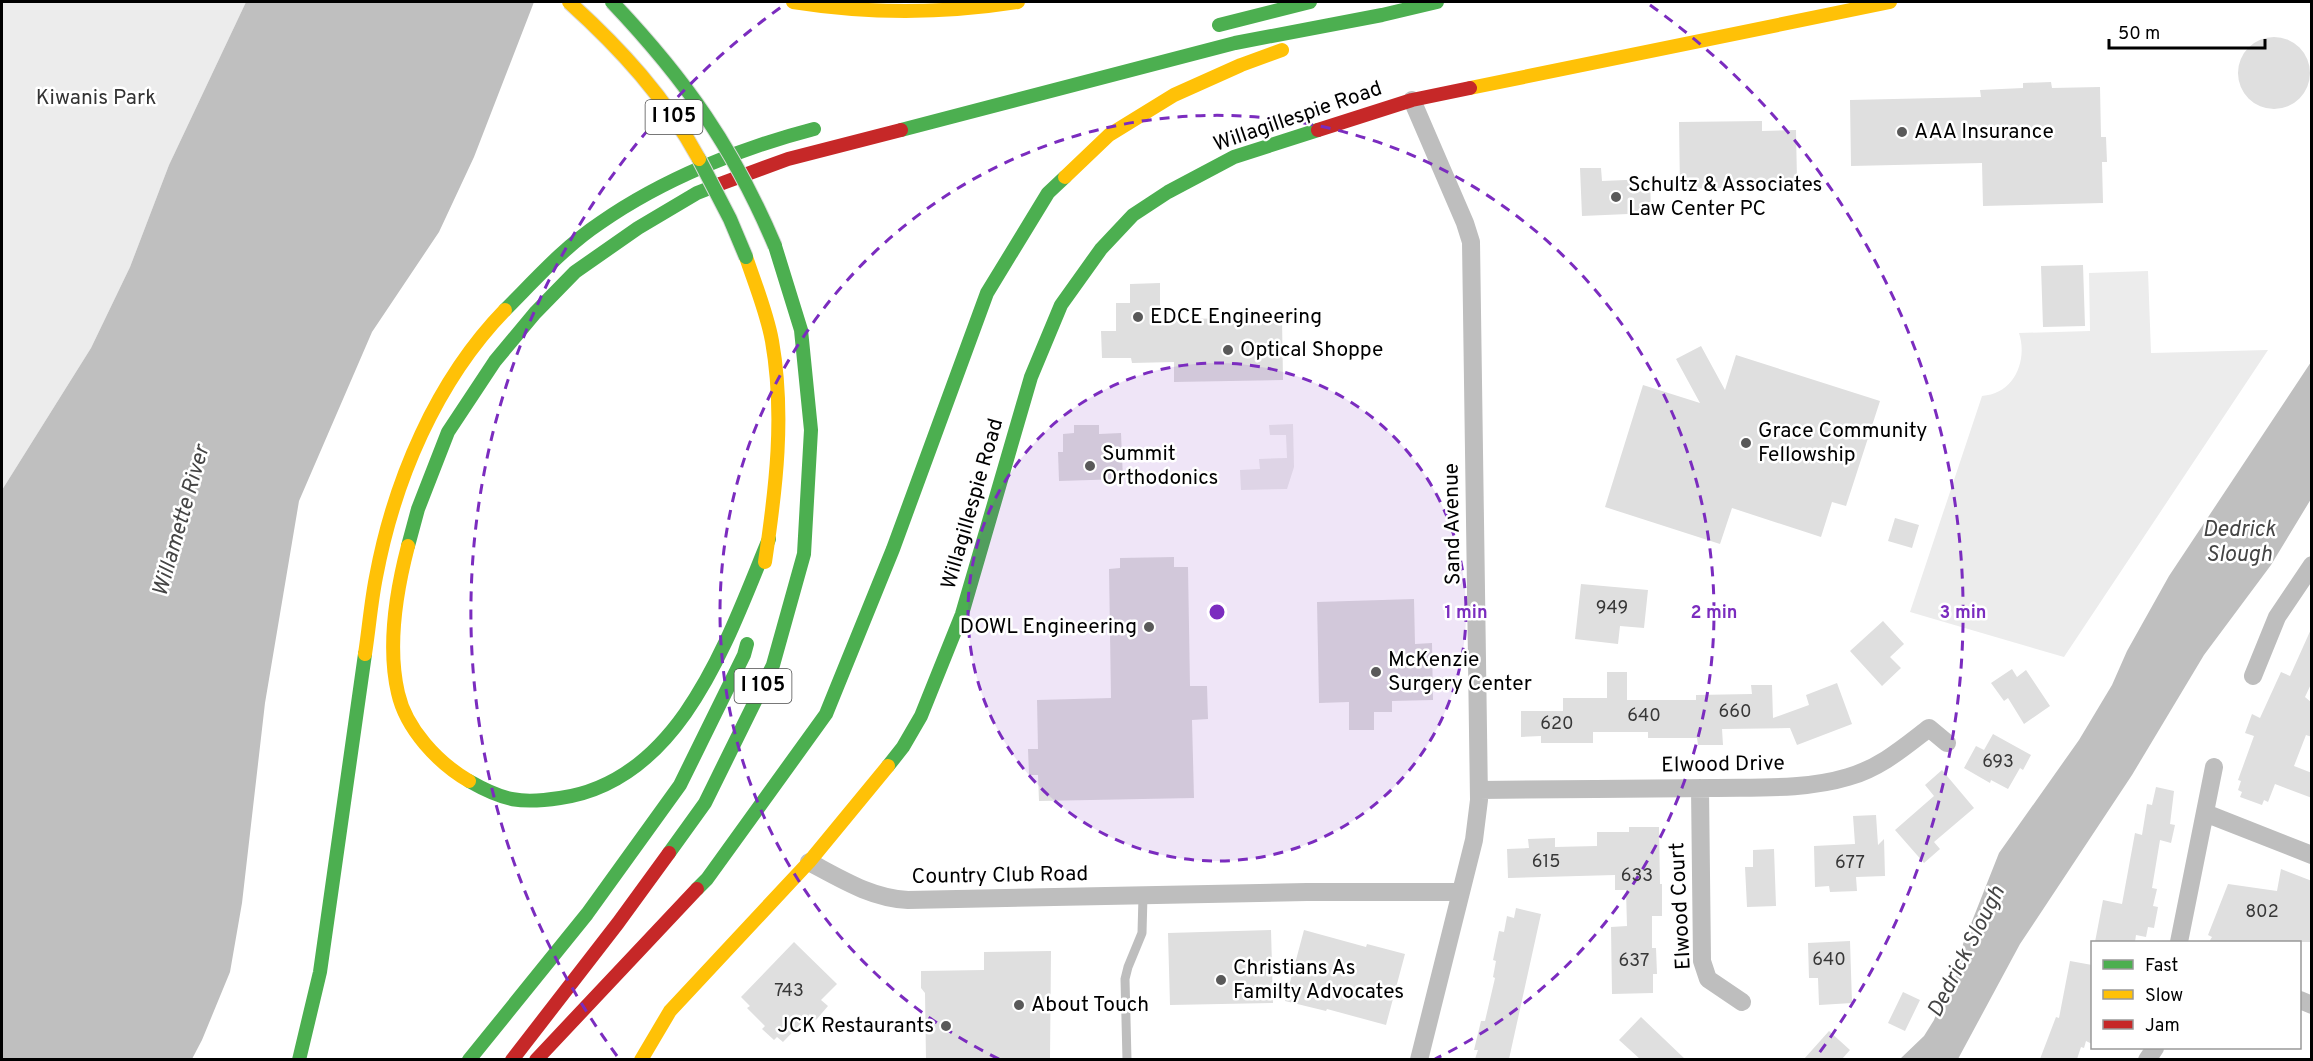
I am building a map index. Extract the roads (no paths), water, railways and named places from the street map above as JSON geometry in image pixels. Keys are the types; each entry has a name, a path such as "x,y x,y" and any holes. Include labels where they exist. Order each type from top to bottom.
{"main road":[{"name":"I 105","path":"569,2 616,44 680,124 708,171 729,213 746,257 771,340 780,431 776,488 757,605"},
{"name":"I 105","path":"512,1059 618,923 705,803 773,665 804,554 811,430 801,330 775,246 748,183 705,111 658,51 612,2"},
{"path":"793,2 831,8 888,12 980,9 1018,2"},
{"path":"1204,29 1310,2"},
{"path":"769,539 720,655 680,722 651,754 622,777 584,795 534,802 511,800 489,792 452,771 418,735 408,718 398,694 393,650 399,580 418,509 448,432 495,361 535,313 575,272 638,228 697,193 788,159 1235,43 1383,15 1437,2"},
{"name":"Willagillespie Road","path":"809,862 903,747 921,716 962,614 1031,377 1061,305 1101,249 1133,215 1168,192 1234,157 1412,100 1890,2"},
{"path":"536,1059 707,879 826,714 893,549 987,292 1048,193 1109,135 1174,95 1241,65 1383,15"},
{"path":"299,1059 320,972 376,576 400,482 434,408 484,333 561,254 600,223 635,201 715,160 768,141 822,127"},
{"name":"I 105","path":"469,1059 587,914 680,785 744,655 749,635"},
{"path":"641,1059 670,1011 809,862"}],"street":[{"name":"Sand Avenue","path":"1412,100 1471,242 1479,790 1474,840 1419,1059"},
{"path":"2253,676 2277,617 2312,565"},
{"name":"Elwood Drive","path":"1479,790 1796,786 1840,780 1859,774 1890,758 1929,728 1947,743"},
{"path":"2179,941 2214,767"},
{"name":"Elwood Court","path":"1700,788 1702,961 1708,980 1742,1002"},
{"path":"2205,813 2312,855"},
{"name":"Country Club Road","path":"809,862 863,890 896,900 1461,892"}],"lane":[{"path":"1127,1059 1125,979 1143,927 1143,896"}],"water":[{"name":"Willamette River","path":"246,2 534,2 474,157 439,232 372,332 299,501 265,703 242,903 230,972 202,1040 192,1059 2,1059 2,490 91,348 130,267 169,165"},
{"name":"Dedrick Slough","path":"2311,362 2311,499 2271,565 2204,655 2132,775 2020,944 1958,1059 1900,1059 1924,1036 1958,972 1963,944 1999,853 2079,740 2112,685 2127,651 2169,576"}],"place":[{"name":"AAA Insurance","path":"1902,132"},
{"name":"Schultz & Associates Law Center PC","path":"1616,197"},
{"name":"EDCE Engineering","path":"1138,317"},
{"name":"Optical Shoppe","path":"1228,350"},
{"name":"Grace Community Fellowship","path":"1746,443"},
{"name":"Summit Orthodonics","path":"1090,466"},
{"name":"DOWL Engineering","path":"1149,627"},
{"name":"McKenzie Surgery Center","path":"1376,672"},
{"name":"Christians As Familty Advocates","path":"1221,980"},
{"name":"About Touch","path":"1019,1005"},
{"name":"JCK Restaurants","path":"946,1026"}],"park label":[{"name":"Kiwanis Park","path":"96,98"}]}
